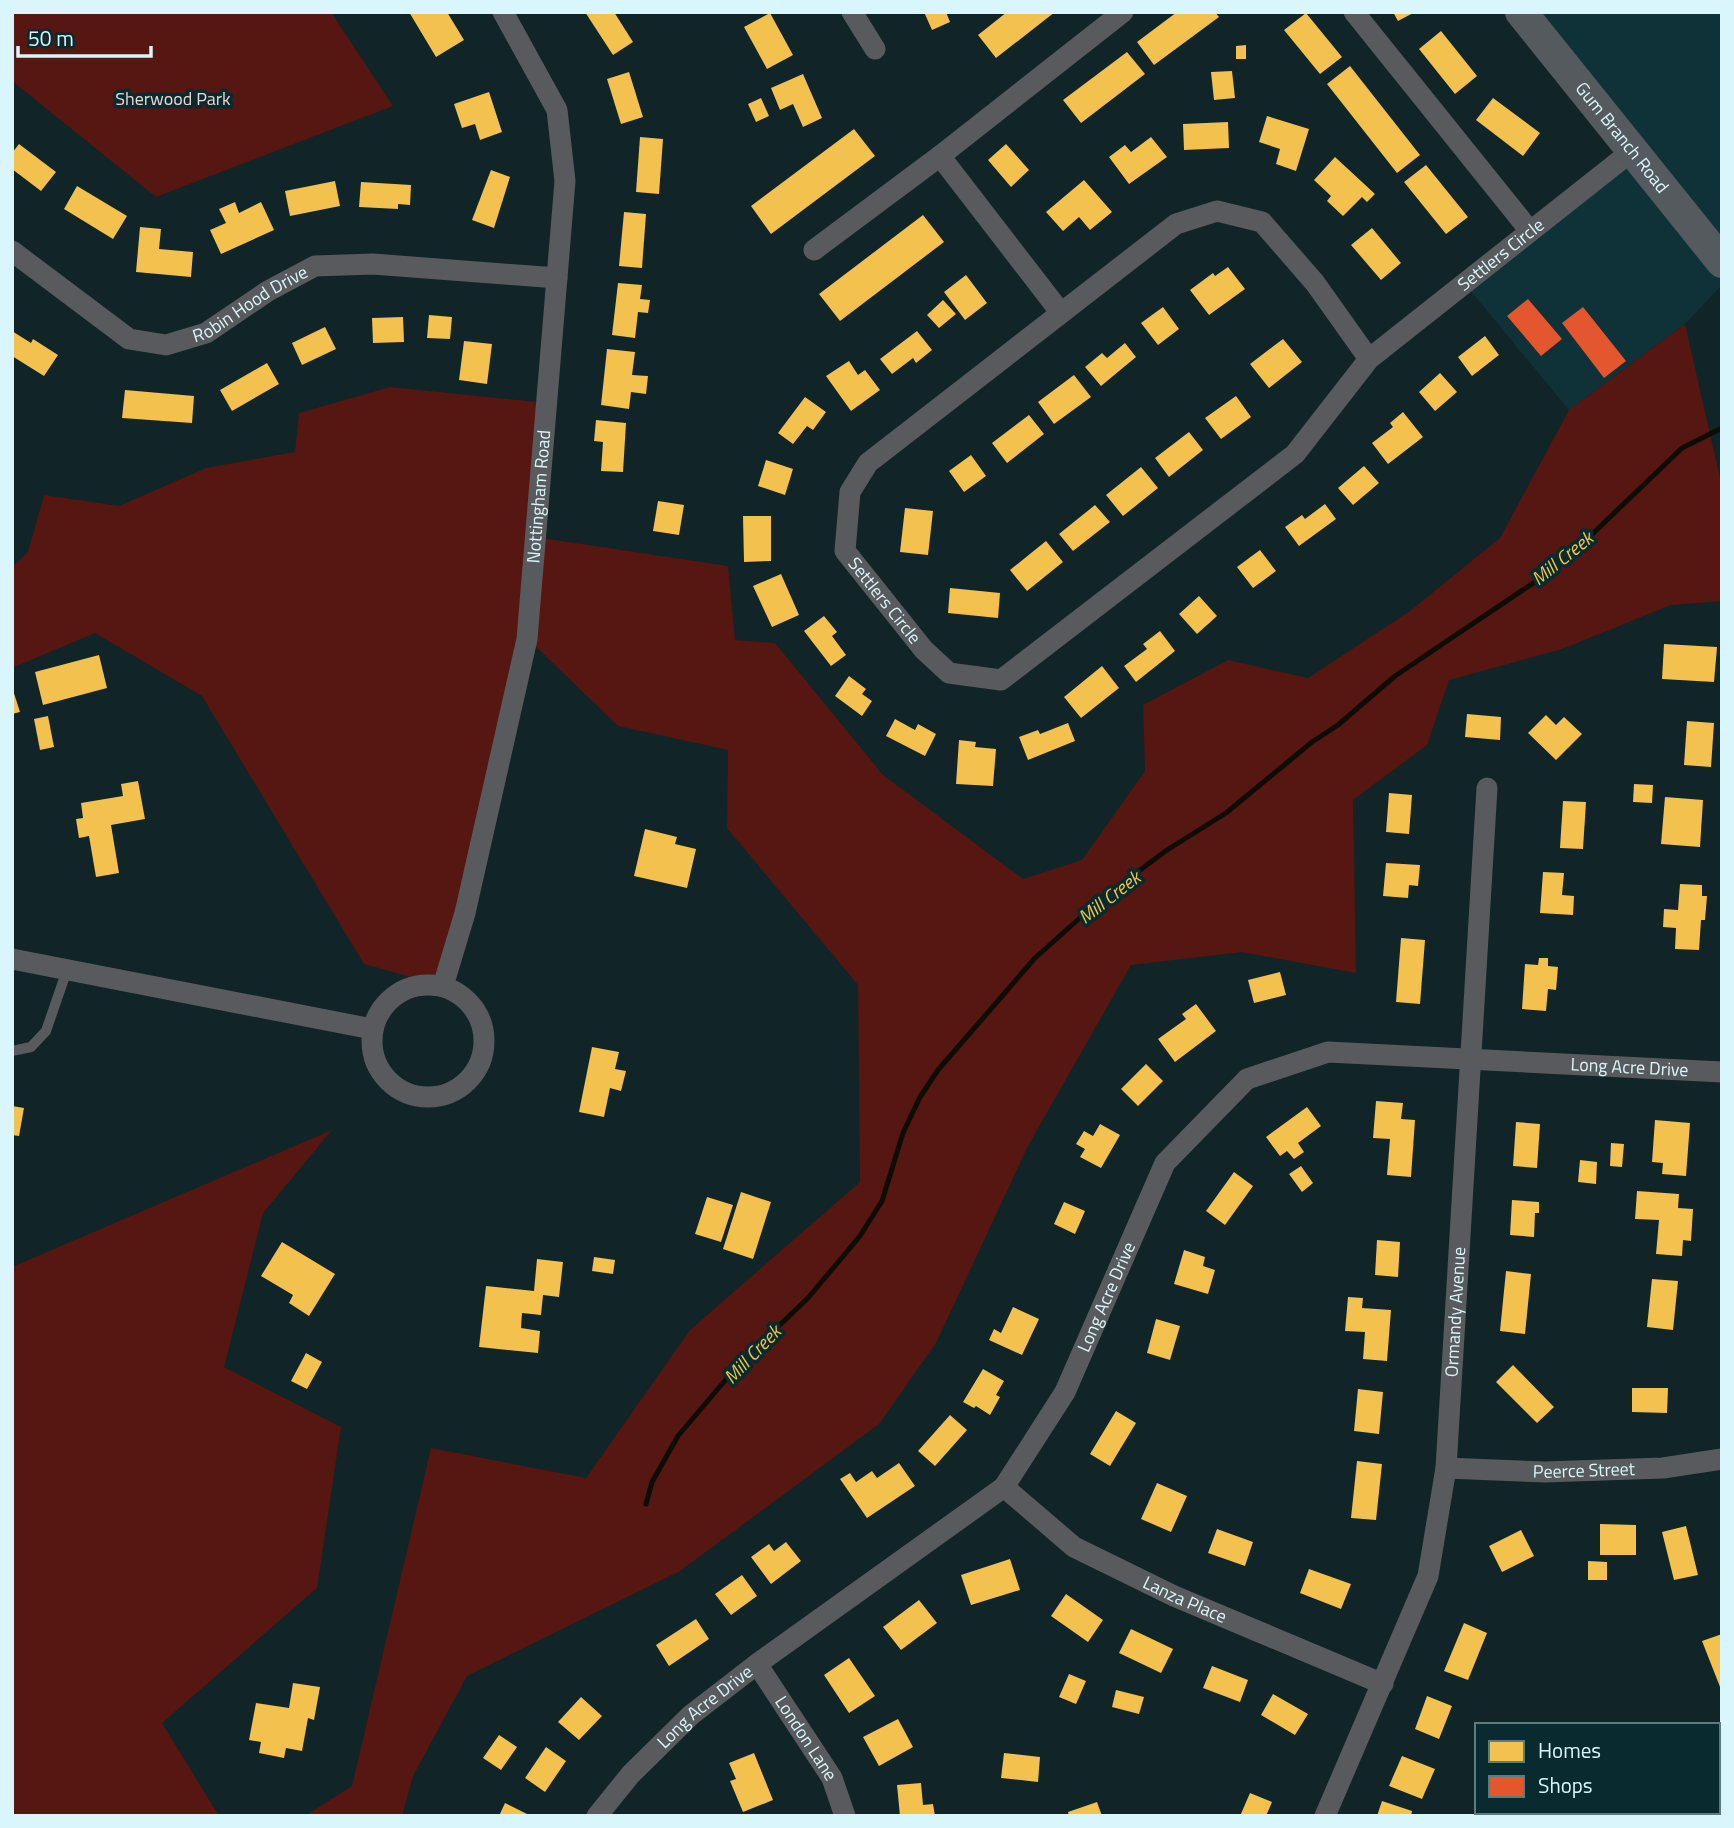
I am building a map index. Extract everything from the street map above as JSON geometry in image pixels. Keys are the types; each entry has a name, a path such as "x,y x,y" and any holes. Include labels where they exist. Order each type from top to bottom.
{"main road":[{"name":"Gum Branch Road","path":"1521,12 1722,262"}],"street":[{"name":"Nottingham Road","path":"443,986 465,913 527,639 565,181 557,110 503,12"},
{"path":"852,12 875,49"},
{"path":"814,250 940,156 1123,12"},
{"path":"1354,12 1530,231"},
{"name":"Settlers Circle","path":"1369,359 1315,283 1262,222 1217,211 1176,224 868,463 850,492 845,551 924,650 949,673 1001,680 1295,454 1369,359 1632,151"},
{"path":"940,156 1061,313"},
{"name":"Robin Hood Drive","path":"12,251 129,339 166,345 206,333 268,291 315,266 373,264 557,278"},
{"name":"Ormandy Avenue","path":"1325,1816 1427,1576 1446,1468 1486,788"},
{"path":"12,959 372,1030"},
{"path":"417,985 443,986 457,991 471,1003 486,1033 482,1062 462,1088 435,1099 404,1094 382,1076 373,1057 372,1030 384,1004 417,985"},
{"name":"Long Acre Drive","path":"597,1816 631,1774 691,1715 757,1664 1004,1487 1065,1392 1165,1163 1247,1079 1328,1052 1722,1072"},
{"name":"Peerce Street","path":"1446,1468 1571,1471 1663,1468 1722,1459"},
{"name":"Lanza Place","path":"1004,1487 1074,1547 1174,1596 1383,1684"},
{"name":"London Lane","path":"757,1664 832,1778 845,1816"}],"lane":[{"path":"12,1051 31,1047 46,1031 67,970"}],"shaded area":[{"path":"1521,12 1722,12 1722,285 1685,324 1569,410 1460,278 1632,151"}],"green space":[{"name":"Sherwood Park","path":"12,12 331,12 393,106 156,197 12,81"},
{"path":"1685,324 1722,487 1722,601 1671,605 1562,649 1449,680 1427,745 1353,800 1356,973 1242,952 1131,965 1028,1146 936,1343 879,1424 680,1571 467,1676 413,1776 402,1816 305,1816 352,1786 431,1448 586,1478 690,1330 860,1182 858,985 727,828 728,750 618,726 528,639 443,986 364,964 202,696 95,633 12,668 12,567 28,552 44,495 119,506 206,468 295,452 299,413 390,387 547,403 535,537 728,566 735,640 775,643 883,775 1023,879 1082,860 1145,771 1143,705 1228,660 1308,678 1410,611 1500,538 1569,410"},
{"path":"332,1130 263,1213 224,1367 341,1427 317,1588 162,1723 219,1816 12,1816 12,1267"}],"building: Homes":[{"path":"409,12 447,12 464,40 436,57"},
{"path":"585,12 614,12 633,42 613,55"},
{"path":"924,12 946,12 950,22 932,30"},
{"path":"1007,12 1055,12 996,58 978,35"},
{"path":"1177,12 1215,12 1219,17 1154,65 1137,42"},
{"path":"1393,12 1415,12 1398,21"},
{"path":"770,13 793,55 767,69 744,27"},
{"path":"1306,13 1342,57 1320,74 1284,30"},
{"path":"1441,31 1477,76 1455,94 1419,49"},
{"path":"1246,45 1246,59 1236,59 1236,46"},
{"path":"1127,52 1145,74 1081,123 1063,100"},
{"path":"1350,66 1420,155 1397,173 1327,84"},
{"path":"1232,71 1235,98 1214,100 1211,72"},
{"path":"629,72 643,117 621,124 607,79"},
{"path":"803,74 822,118 803,127 793,104 780,110 771,88"},
{"path":"489,92 502,132 480,140 475,124 462,128 454,104"},
{"path":"761,98 769,116 756,122 748,104"},
{"path":"1493,98 1540,133 1523,156 1476,120"},
{"path":"1267,116 1309,129 1296,171 1276,164 1280,149 1259,142"},
{"path":"1228,122 1229,148 1184,150 1183,124"},
{"path":"854,129 875,156 771,234 751,206"},
{"path":"640,137 663,139 659,194 636,192"},
{"path":"1151,137 1167,157 1129,184 1109,157 1125,145 1131,152"},
{"path":"19,144 56,172 41,191 12,169 12,153"},
{"path":"1006,144 1029,170 1011,187 988,160"},
{"path":"1335,157 1375,194 1367,202 1362,197 1343,216 1327,201 1331,196 1314,180"},
{"path":"1426,165 1468,217 1446,234 1404,182"},
{"path":"491,170 510,177 494,228 472,220"},
{"path":"1084,180 1112,212 1090,230 1079,217 1063,231 1046,212"},
{"path":"335,181 340,206 290,216 285,191"},
{"path":"361,182 411,185 410,205 398,204 398,209 359,207"},
{"path":"77,186 127,216 113,239 64,209"},
{"path":"235,202 239,213 261,202 274,230 221,254 210,230 226,223 219,209"},
{"path":"624,212 646,214 642,268 619,266"},
{"path":"923,215 944,242 840,321 819,294"},
{"path":"140,227 161,229 159,249 193,252 191,277 136,272"},
{"path":"1372,228 1401,263 1381,280 1351,245"},
{"path":"1228,267 1245,289 1209,315 1190,290 1213,273 1215,276"},
{"path":"966,275 987,303 965,320 944,292"},
{"path":"618,283 642,285 640,299 650,300 648,313 638,312 635,338 612,335"},
{"path":"943,300 956,314 939,328 927,315"},
{"path":"1163,307 1179,329 1158,345 1141,323"},
{"path":"429,315 452,317 450,339 427,338"},
{"path":"403,317 404,342 373,343 372,318"},
{"path":"325,327 336,349 302,365 292,343"},
{"path":"12,331 31,343 33,339 58,355 44,376 12,356"},
{"path":"917,331 932,350 916,363 913,358 892,374 880,359"},
{"path":"1485,336 1499,355 1472,376 1458,357"},
{"path":"1283,339 1302,362 1269,388 1250,364"},
{"path":"464,341 492,344 487,384 459,380"},
{"path":"1125,343 1136,357 1101,386 1085,367 1102,353 1107,358"},
{"path":"607,349 635,352 632,375 648,376 646,394 631,392 629,409 601,405"},
{"path":"849,361 858,375 865,370 880,390 851,411 826,376"},
{"path":"267,363 279,384 232,411 220,390"},
{"path":"1440,373 1457,392 1435,411 1419,392"},
{"path":"1074,375 1091,397 1054,424 1038,402"},
{"path":"125,390 194,396 192,423 122,418"},
{"path":"1236,396 1251,417 1221,439 1205,418"},
{"path":"805,397 826,412 813,430 807,426 793,444 778,433"},
{"path":"1403,412 1423,437 1388,464 1372,443 1393,427 1390,423"},
{"path":"1029,415 1044,434 1007,463 992,443"},
{"path":"596,420 626,423 623,472 601,471 603,442 594,441"},
{"path":"1189,432 1203,450 1169,477 1155,458"},
{"path":"971,455 986,476 964,492 949,471"},
{"path":"766,460 793,469 785,495 758,486"},
{"path":"1364,466 1379,483 1353,505 1338,488"},
{"path":"1141,467 1158,488 1123,516 1106,495"},
{"path":"658,501 684,505 679,535 653,531"},
{"path":"1325,504 1336,519 1299,546 1285,527 1302,515 1305,519"},
{"path":"1095,505 1110,522 1073,551 1059,534"},
{"path":"905,508 933,511 928,555 900,552"},
{"path":"743,516 771,516 771,561 744,562"},
{"path":"1046,541 1063,562 1027,591 1010,570"},
{"path":"1260,550 1276,571 1253,588 1237,567"},
{"path":"781,574 799,615 772,627 753,586"},
{"path":"950,588 1000,593 998,618 948,613"},
{"path":"1199,596 1217,616 1197,634 1179,614"},
{"path":"824,616 837,632 832,636 846,655 831,666 804,631"},
{"path":"1160,631 1175,651 1136,682 1124,666 1147,649 1143,644"},
{"path":"1664,644 1717,647 1714,682 1662,679"},
{"path":"99,655 107,688 43,705 35,672"},
{"path":"1102,666 1119,688 1081,718 1064,697"},
{"path":"849,676 866,689 862,694 872,701 862,716 835,696"},
{"path":"12,687 20,712 12,714"},
{"path":"1467,714 1501,717 1500,740 1465,737"},
{"path":"1546,715 1556,725 1564,717 1582,734 1556,760 1528,733"},
{"path":"48,716 54,747 40,750 34,719"},
{"path":"895,719 915,730 918,724 936,734 925,756 886,736"},
{"path":"1687,721 1714,723 1711,767 1684,765"},
{"path":"1068,723 1075,741 1028,760 1019,737 1038,730 1040,734"},
{"path":"959,740 976,742 975,747 996,749 993,786 956,784"},
{"path":"138,781 145,819 111,825 119,873 96,877 89,836 79,838 76,819 83,818 81,803 123,796 121,784"},
{"path":"1634,784 1653,785 1652,803 1633,802"},
{"path":"1389,793 1412,795 1409,834 1386,832"},
{"path":"1665,797 1703,800 1700,847 1661,844"},
{"path":"1563,801 1586,802 1583,849 1560,848"},
{"path":"645,829 677,837 675,844 696,849 687,888 634,876"},
{"path":"1386,863 1420,865 1418,886 1409,885 1408,898 1383,896"},
{"path":"1543,872 1564,873 1562,895 1574,896 1573,915 1540,913"},
{"path":"1680,884 1702,885 1702,896 1707,896 1705,920 1701,920 1699,950 1675,949 1676,928 1663,927 1664,909 1678,910"},
{"path":"1401,938 1425,940 1420,1004 1396,1002"},
{"path":"1539,958 1548,958 1548,966 1558,967 1556,990 1548,989 1546,1011 1522,1009 1525,964 1538,965"},
{"path":"1280,972 1286,995 1254,1003 1248,980"},
{"path":"1196,1004 1216,1031 1175,1062 1158,1039 1186,1019 1182,1014"},
{"path":"592,1047 619,1052 615,1069 626,1071 621,1091 610,1088 604,1117 579,1112"},
{"path":"1146,1064 1163,1081 1138,1106 1121,1089"},
{"path":"1376,1101 1403,1103 1401,1119 1415,1120 1411,1177 1387,1175 1390,1139 1373,1138"},
{"path":"12,1106 24,1108 19,1136 12,1135"},
{"path":"1307,1107 1321,1126 1298,1143 1304,1152 1294,1159 1287,1151 1280,1156 1266,1137"},
{"path":"1655,1120 1690,1123 1686,1176 1662,1174 1663,1163 1652,1162"},
{"path":"1516,1122 1540,1124 1537,1168 1513,1166"},
{"path":"1100,1124 1120,1135 1101,1168 1080,1157 1085,1149 1076,1144 1084,1131 1093,1136"},
{"path":"1611,1143 1624,1144 1622,1167 1610,1166"},
{"path":"1580,1160 1597,1162 1596,1184 1578,1182"},
{"path":"1301,1166 1313,1183 1302,1192 1289,1174"},
{"path":"1234,1172 1253,1186 1225,1225 1206,1211"},
{"path":"1637,1191 1679,1194 1678,1208 1693,1209 1691,1241 1683,1240 1682,1256 1656,1254 1659,1220 1635,1219"},
{"path":"741,1192 771,1202 753,1259 723,1249"},
{"path":"707,1197 733,1205 721,1242 695,1234"},
{"path":"1512,1200 1539,1202 1539,1213 1535,1213 1534,1237 1510,1235"},
{"path":"1064,1202 1085,1211 1075,1234 1054,1224"},
{"path":"1377,1240 1400,1242 1398,1277 1375,1275"},
{"path":"282,1242 335,1274 309,1316 289,1303 293,1295 261,1276"},
{"path":"1184,1250 1205,1257 1203,1266 1215,1270 1208,1294 1174,1284"},
{"path":"594,1257 615,1260 613,1274 592,1271"},
{"path":"537,1259 563,1262 559,1297 543,1295 541,1315 522,1313 521,1328 540,1331 538,1353 479,1347 486,1286 534,1291"},
{"path":"1506,1271 1531,1274 1525,1334 1500,1331"},
{"path":"1652,1279 1678,1281 1673,1330 1647,1327"},
{"path":"1348,1297 1363,1298 1362,1308 1391,1310 1387,1361 1363,1359 1365,1332 1345,1331"},
{"path":"1013,1307 1039,1319 1022,1355 989,1340 994,1329 1001,1333"},
{"path":"1156,1319 1180,1326 1170,1360 1147,1353"},
{"path":"306,1353 322,1362 307,1389 291,1381"},
{"path":"1513,1365 1554,1407 1537,1423 1496,1382"},
{"path":"983,1369 1004,1381 996,1395 1000,1397 990,1415 963,1402"},
{"path":"1632,1388 1668,1388 1667,1413 1632,1412"},
{"path":"1358,1389 1383,1392 1379,1434 1354,1431"},
{"path":"1116,1411 1136,1423 1110,1466 1090,1454"},
{"path":"950,1415 967,1430 935,1466 918,1451"},
{"path":"1357,1461 1382,1464 1376,1520 1351,1518"},
{"path":"899,1463 915,1486 867,1518 840,1479 850,1473 856,1482 872,1471 877,1478"},
{"path":"1157,1483 1187,1496 1171,1532 1141,1519"},
{"path":"1600,1524 1636,1525 1636,1555 1600,1555"},
{"path":"1686,1526 1698,1575 1674,1580 1662,1532"},
{"path":"1217,1529 1253,1542 1245,1566 1208,1553"},
{"path":"1521,1530 1534,1556 1502,1572 1489,1546"},
{"path":"786,1542 801,1561 771,1584 751,1557 769,1544 774,1551"},
{"path":"1010,1559 1020,1590 971,1605 961,1575"},
{"path":"1588,1561 1607,1562 1607,1580 1588,1580"},
{"path":"1309,1569 1351,1584 1341,1609 1300,1593"},
{"path":"742,1575 757,1596 731,1615 715,1594"},
{"path":"1066,1594 1103,1620 1088,1642 1051,1616"},
{"path":"919,1600 937,1623 901,1650 883,1627"},
{"path":"696,1619 709,1639 669,1666 656,1645"},
{"path":"1464,1623 1487,1633 1468,1680 1444,1671"},
{"path":"1131,1629 1173,1649 1161,1673 1119,1653"},
{"path":"1722,1634 1722,1692 1702,1641"},
{"path":"849,1658 875,1696 849,1713 824,1675"},
{"path":"1212,1666 1248,1680 1240,1702 1203,1688"},
{"path":"1069,1674 1086,1681 1076,1704 1059,1697"},
{"path":"293,1683 320,1687 314,1720 308,1718 302,1751 286,1748 284,1758 259,1753 261,1742 249,1740 256,1703 289,1708"},
{"path":"1116,1690 1144,1697 1139,1714 1112,1707"},
{"path":"1273,1694 1308,1714 1295,1735 1261,1715"},
{"path":"1427,1696 1452,1706 1439,1739 1415,1729"},
{"path":"581,1697 602,1716 579,1740 558,1722"},
{"path":"898,1719 913,1747 879,1766 863,1737"},
{"path":"499,1735 517,1747 501,1770 483,1758"},
{"path":"546,1747 566,1761 545,1792 525,1778"},
{"path":"754,1753 773,1800 743,1812 730,1781 736,1779 729,1763"},
{"path":"1004,1753 1040,1757 1038,1782 1001,1778"},
{"path":"1402,1756 1435,1769 1422,1799 1389,1786"},
{"path":"921,1783 923,1805 933,1804 935,1816 900,1816 897,1785"},
{"path":"1250,1793 1272,1802 1266,1816 1240,1816"},
{"path":"1382,1801 1412,1811 1411,1816 1377,1816"},
{"path":"1097,1802 1102,1816 1069,1816 1068,1812"},
{"path":"505,1803 531,1816 499,1816"}],"building: Shops":[{"path":"1528,299 1562,339 1541,356 1507,316"},
{"path":"1583,307 1626,361 1604,378 1562,323"}],"waterway":[{"name":"Mill Creek","path":"646,1504 652,1482 678,1436 739,1364 808,1298 860,1236 882,1201 903,1133 920,1097 938,1070 1035,958 1100,900 1167,850 1226,813 1312,742 1338,725 1395,676 1560,565 1682,448 1722,428"}]}
